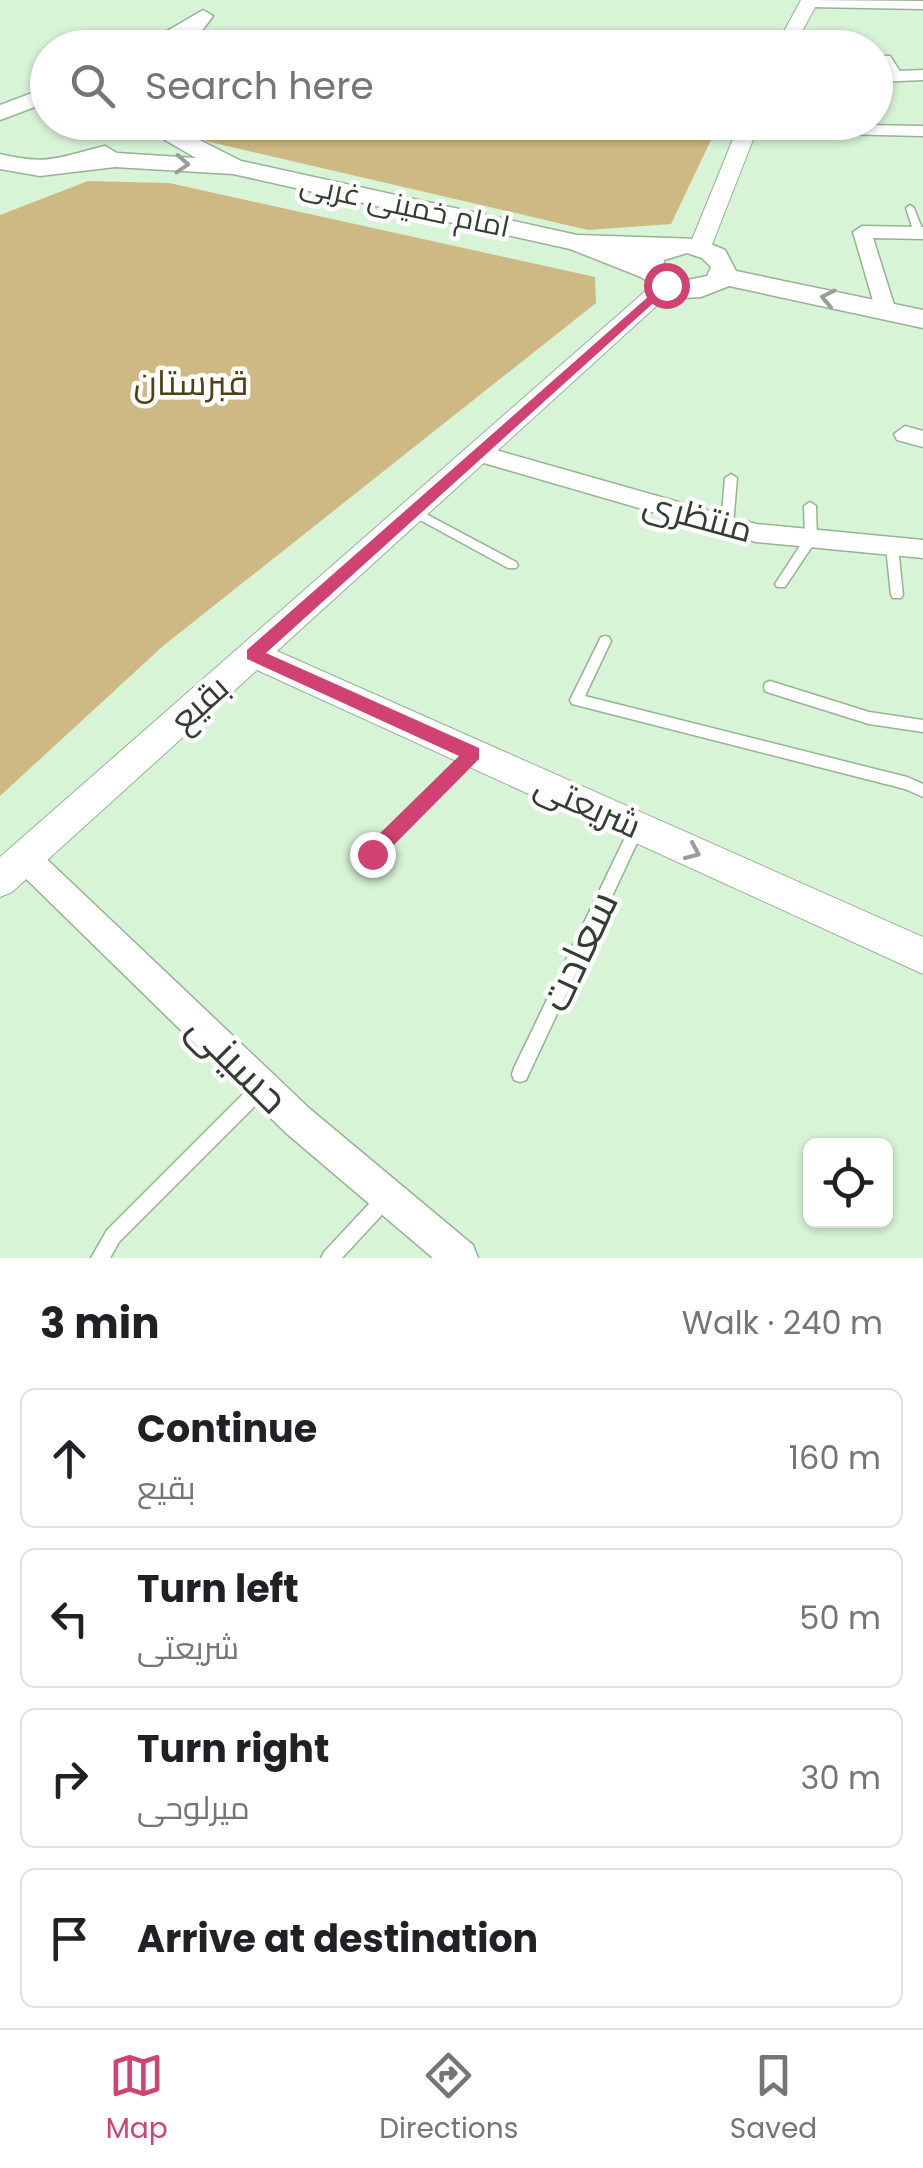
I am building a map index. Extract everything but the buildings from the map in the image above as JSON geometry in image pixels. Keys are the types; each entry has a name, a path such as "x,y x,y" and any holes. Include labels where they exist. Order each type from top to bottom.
{"main road":[{"path":"180,30 224,0"},
{"path":"193,30 204,16"},
{"path":"0,96 30,95"},
{"path":"0,113 30,100"},
{"path":"0,185 73,165 121,140"},
{"name":"امام خمینی غربی","path":"181,140 234,167"},
{"name":"امام خمینی غربی","path":"73,165 115,160 234,167 577,242 700,247"},
{"path":"0,161 26,168 73,165"},
{"name":"امام خمینی غربی","path":"577,242 658,278"},
{"path":"668,246 652,256 658,278 701,289 722,276 923,319"},
{"path":"700,247 720,259 722,276"}],"street":[{"path":"794,30 810,2 923,6"},
{"path":"893,76 923,75"},
{"path":"893,130 923,131"},
{"path":"700,247 743,140"},
{"path":"886,311 862,232 921,233"},
{"name":"بقیع","path":"0,880 414,511 658,278"},
{"name":"منتظری","path":"478,452 756,533 923,549"},
{"name":"شریعتی","path":"253,654 923,956"},
{"name":"حسینی","path":"24,858 298,1121 460,1258"}],"lane":[{"path":"893,67 899,76"},
{"path":"910,208 921,233"},
{"path":"726,525 731,478"},
{"path":"780,584 811,539 810,506"},
{"path":"414,511 512,565"},
{"path":"892,548 897,595"},
{"path":"605,641 577,700 923,790"},
{"path":"770,687 869,718 923,726"},
{"path":"372,854 472,754"},
{"name":"سعادت","path":"520,1074 638,828"},
{"path":"100,1258 113,1236 262,1086"},
{"path":"330,1258 388,1196"}],"green space":[{"path":"711,140 671,224 588,230 206,141"},
{"name":"قبرستان","path":"88,181 169,183 595,277 596,303 163,646 0,796 0,215"}],"route":[{"path":"372,854 472,754 253,654 666,285"}]}
